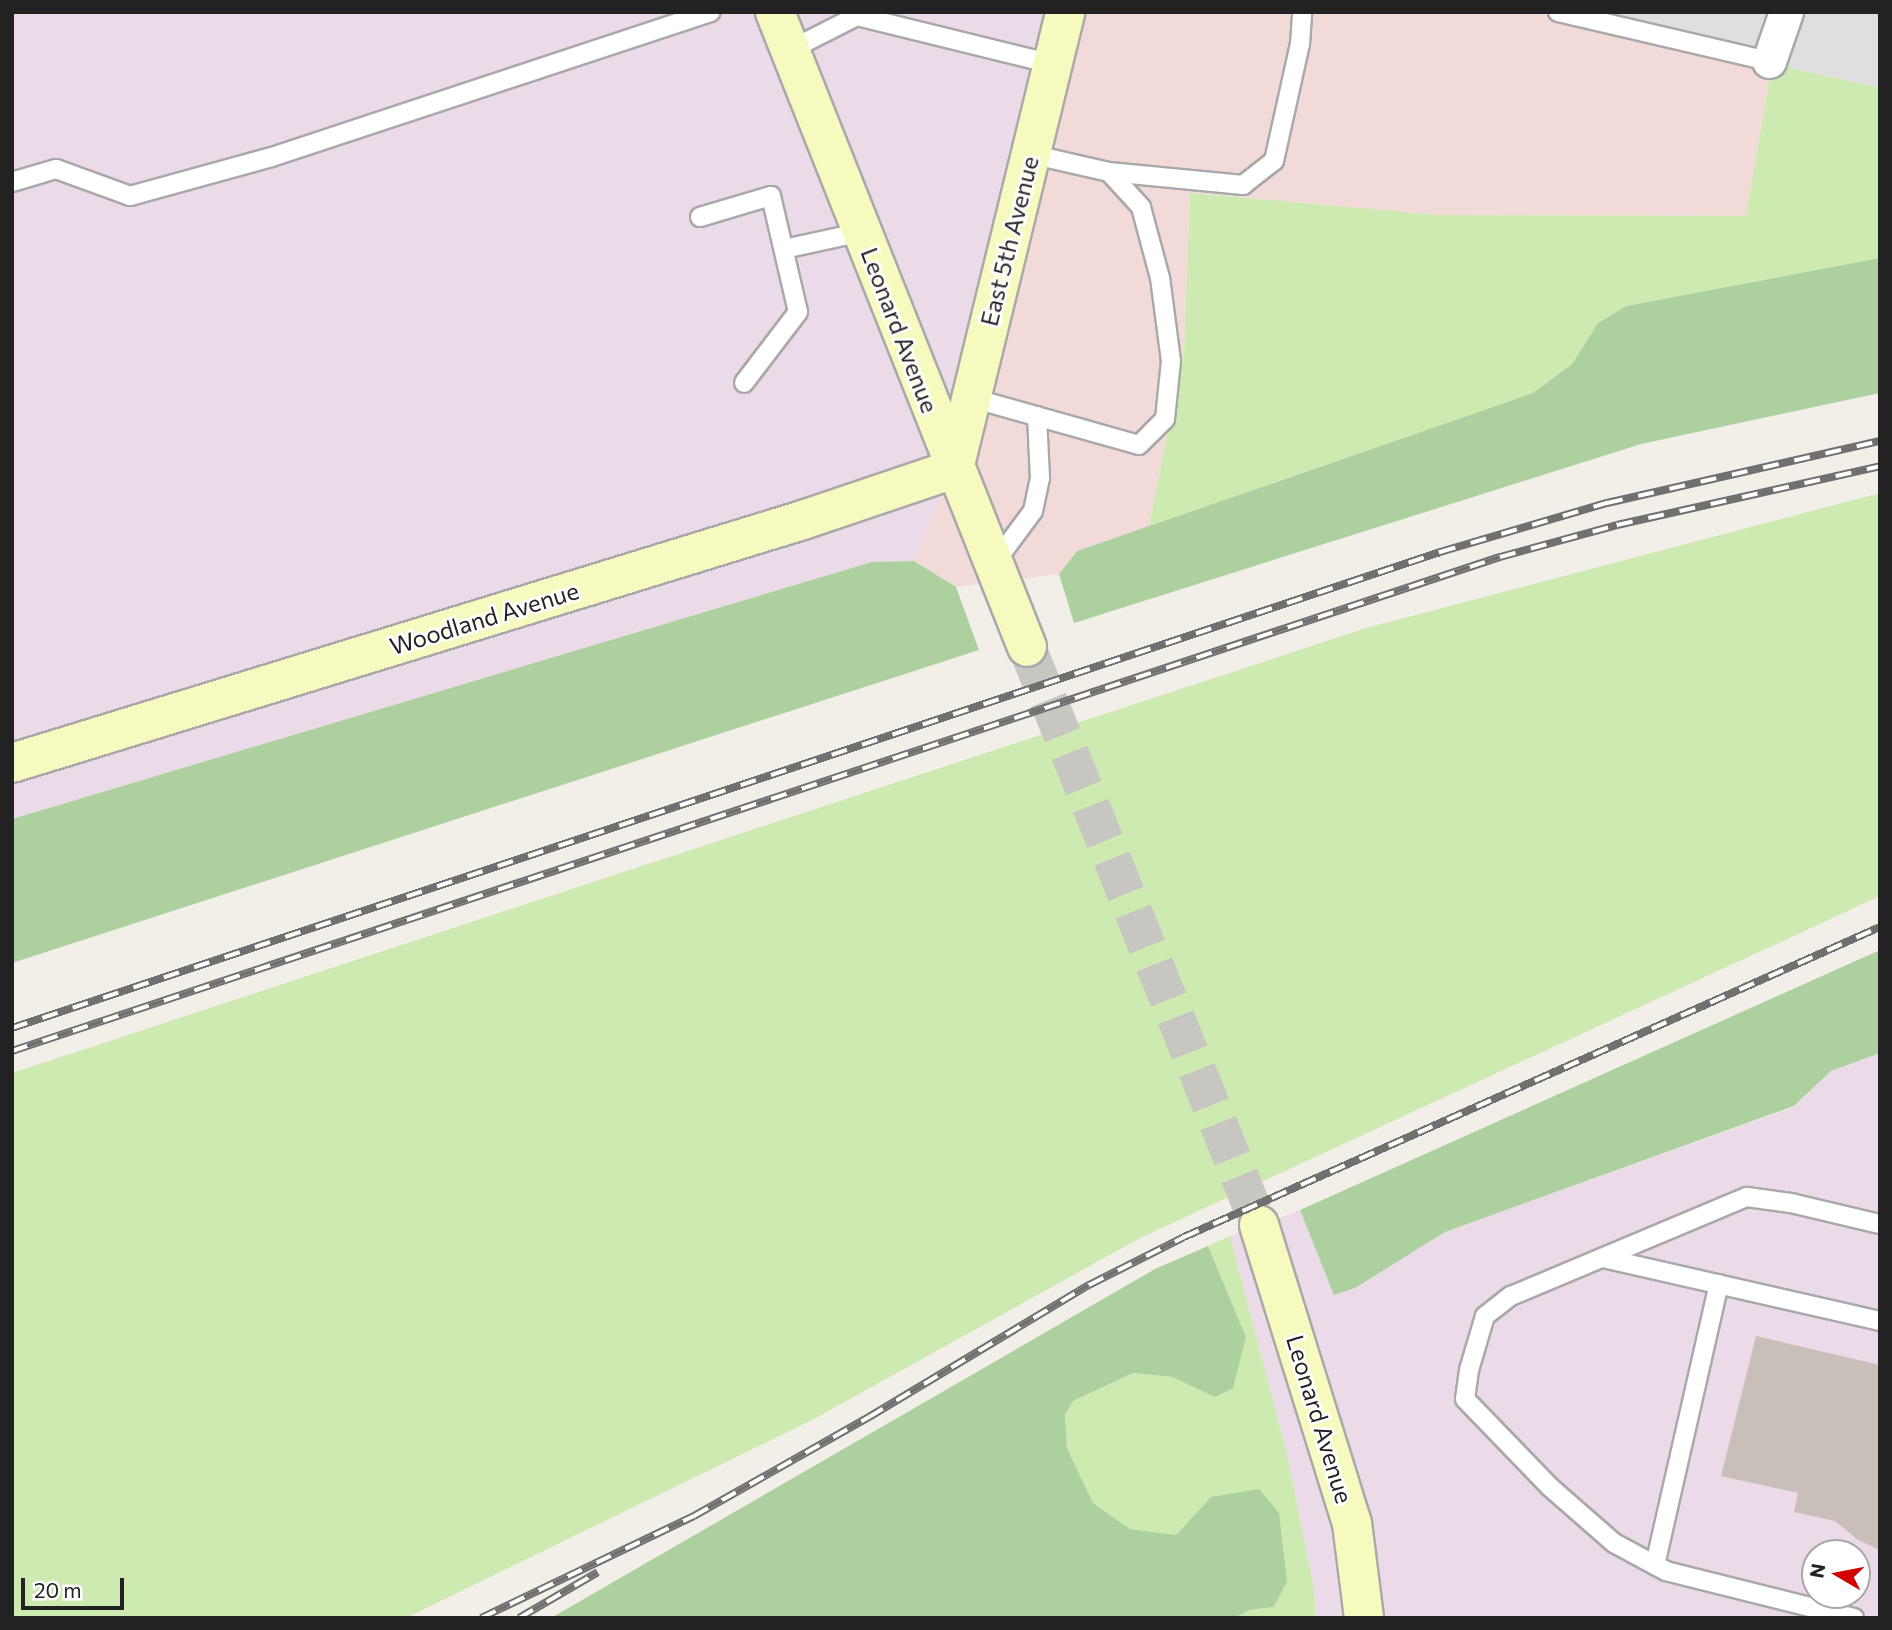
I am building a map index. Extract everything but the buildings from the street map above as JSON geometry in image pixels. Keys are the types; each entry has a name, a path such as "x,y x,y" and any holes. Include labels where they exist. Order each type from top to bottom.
{"street":[{"name":"Leonard Avenue","path":"775,12 954,469 1027,647"},
{"name":"East 5th Avenue","path":"954,469 1065,12"},
{"path":"1769,61 1786,12"},
{"name":"Woodland Avenue","path":"12,763 803,520 954,469"},
{"name":"Leonard Avenue","path":"1259,1225 1352,1523 1364,1618"}],"lane":[{"path":"12,181 56,169 130,196 272,157 662,19 711,12"},
{"path":"1030,153 1109,172 1243,185 1274,162 1300,44 1302,12"},
{"path":"1558,12 1769,61"},
{"path":"790,50 857,16 1052,64"},
{"path":"972,398 1139,446 1165,419 1171,362 1160,278 1141,208 1109,172"},
{"path":"700,217 771,196 798,312 744,383"},
{"path":"784,249 862,232"},
{"path":"993,565 1033,511 1040,478 1037,416"},
{"path":"1854,1618 1804,1612 1666,1572 1614,1543 1550,1487 1465,1399 1469,1370 1485,1316 1511,1296 1747,1197 1791,1203 1880,1224"},
{"path":"1603,1258 1880,1321"},
{"path":"1655,1565 1719,1284"}],"shaded area":[{"path":"12,12 1059,12 960,445 914,561 872,562 12,819"},
{"path":"1059,12 1554,12 1772,64 1746,216 1439,215 1190,193 1184,351 1149,526 1077,551 1059,574 956,587 914,561 960,445"},
{"path":"1554,12 1880,12 1880,88 1772,64"},
{"path":"1880,1053 1880,1618 1316,1618 1314,1590 1287,1454 1230,1236 1300,1210 1335,1295 1355,1288 1445,1232 1794,1107 1831,1071"}],"green space":[{"path":"1772,64 1880,88 1880,258 1626,306 1598,323 1572,364 1533,393 1149,526 1184,351 1190,193 1439,215 1746,216"},
{"path":"1880,258 1880,393 1641,444 1074,623 1059,574 1077,551 1533,393 1572,364 1598,323 1626,306"},
{"path":"1880,493 1880,896 1140,1238 812,1420 406,1618 12,1618 12,1073 1366,628"},
{"path":"914,561 956,587 979,650 12,963 12,819 872,562"},
{"path":"1880,950 1880,1053 1831,1071 1794,1106 1445,1232 1355,1288 1334,1295 1300,1210"},
{"path":"1230,1236 1287,1454 1314,1590 1316,1618 1235,1618 1249,1610 1274,1607 1211,1497 1176,1535 1130,1529 1093,1503 1067,1448 1065,1415 1073,1401 1133,1373 1172,1377 1215,1397 1246,1337 1208,1246"},
{"path":"1208,1246 1246,1337 1233,1388 1215,1397 1172,1377 1133,1373 1073,1401 1065,1415 1067,1448 1093,1503 1130,1529 1176,1535 1211,1497 1259,1489 1279,1513 1287,1581 1274,1607 1249,1610 1235,1618 551,1618 1155,1269"}],"tunnel":[{"path":"1027,647 1259,1225"}],"railway":[{"path":"12,1028 1440,552 1607,503 1880,441"},
{"path":"12,1051 1500,557 1617,525 1880,466"},
{"path":"481,1618 694,1516 869,1417 1089,1285 1184,1237 1880,927"},
{"path":"519,1618 598,1572"}]}
